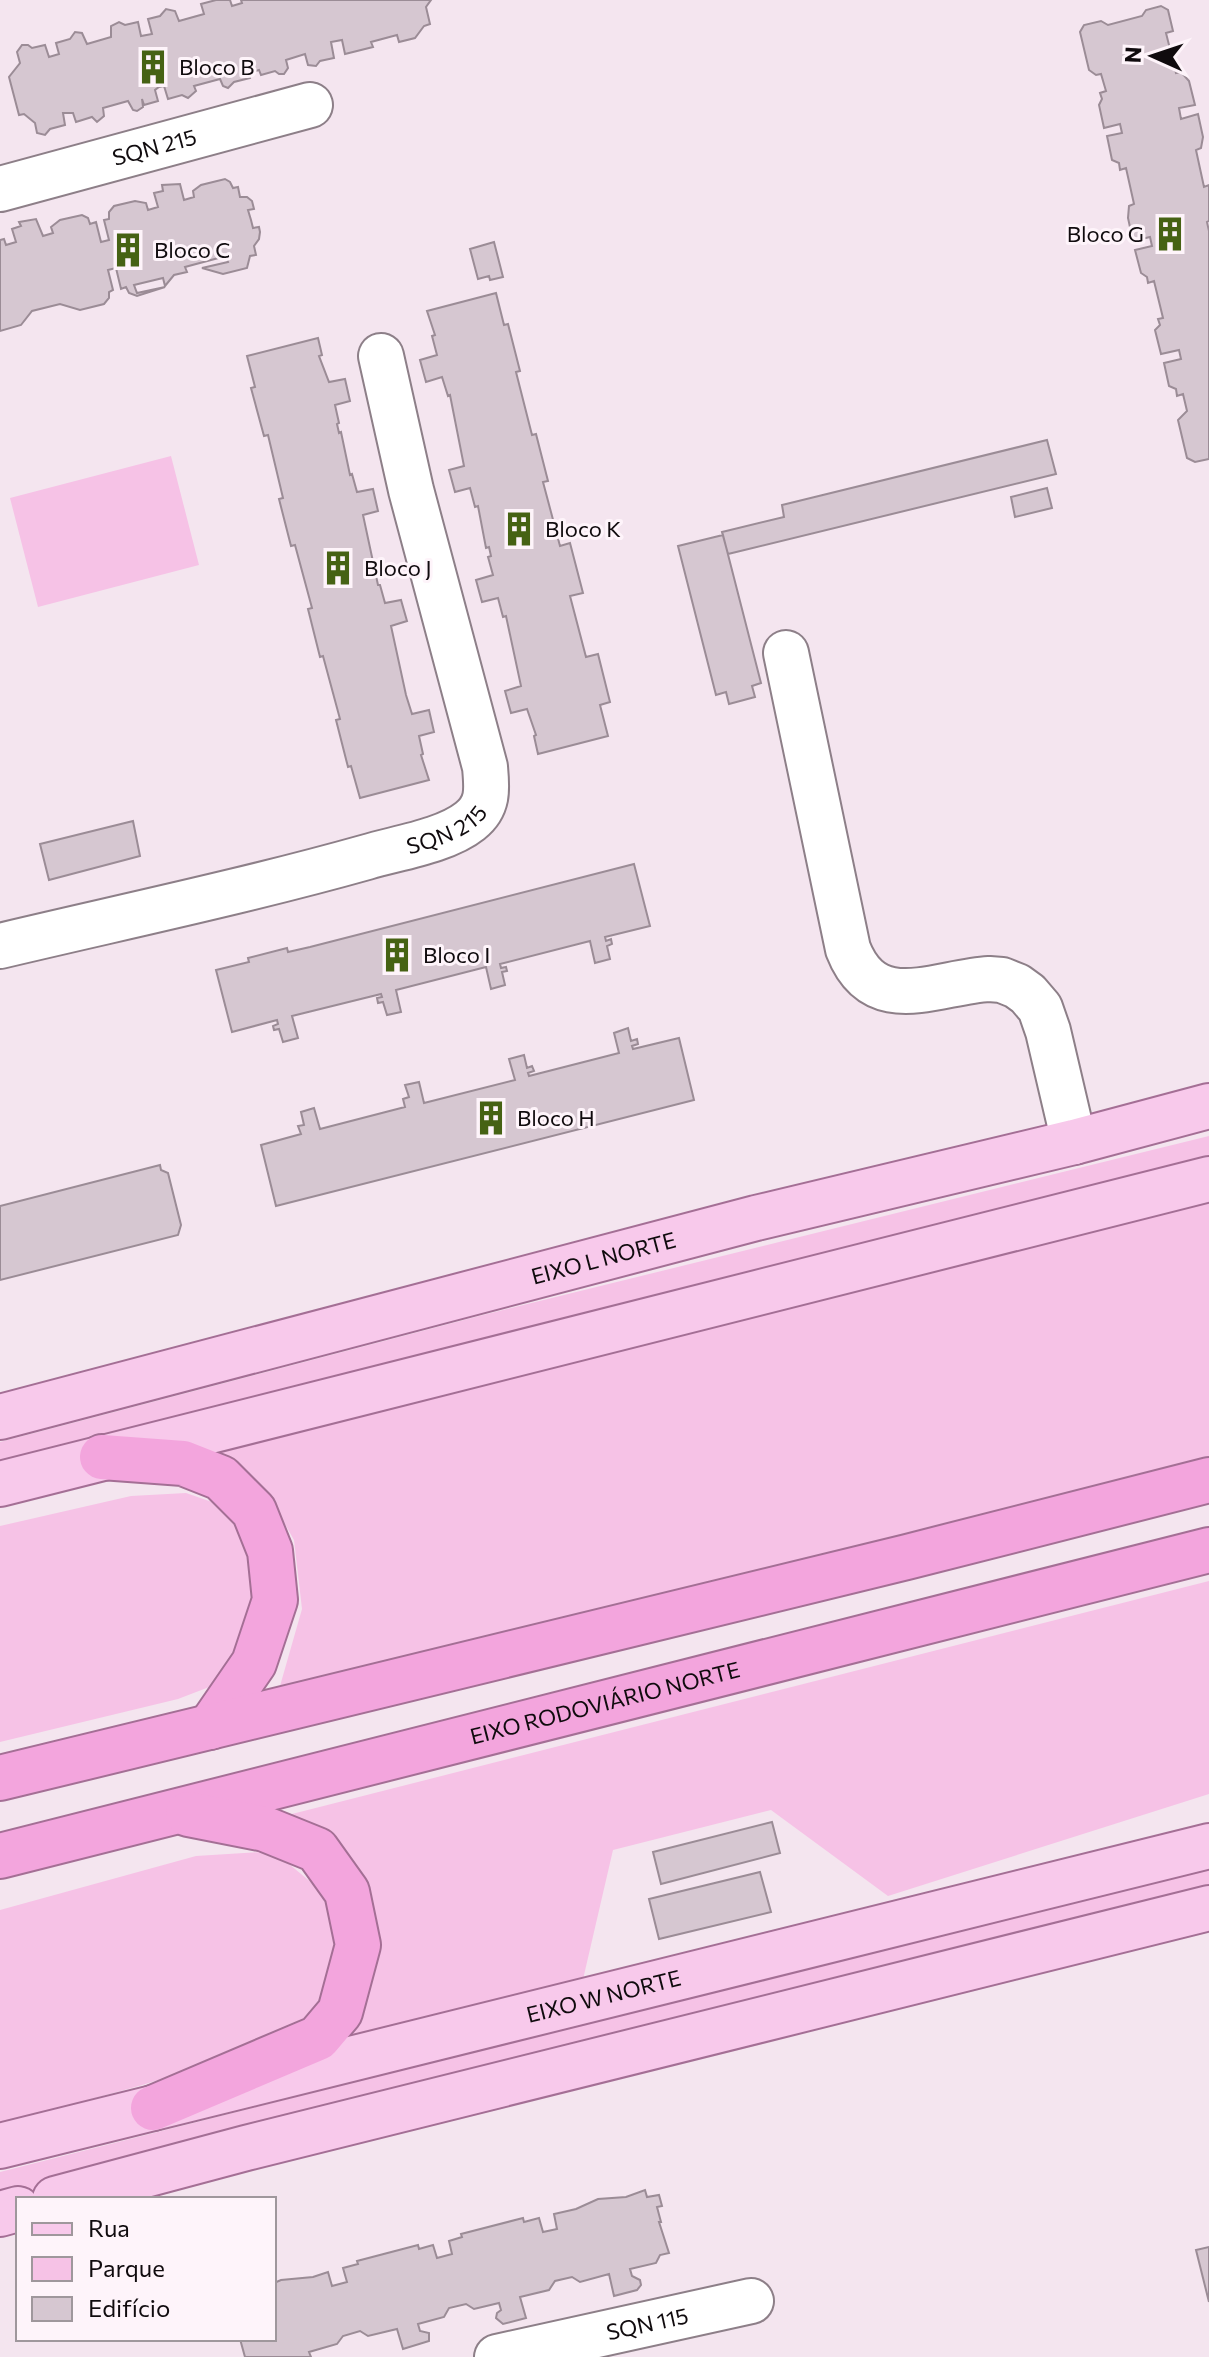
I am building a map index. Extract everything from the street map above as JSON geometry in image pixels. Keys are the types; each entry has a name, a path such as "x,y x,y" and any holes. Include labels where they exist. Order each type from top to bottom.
{"highway":[{"path":"102,1457 183,1463 221,1478 254,1511 270,1551 275,1600 254,1663 210,1727"},
{"path":"0,1778 1209,1480"},
{"name":"EIXO RODOVIÁRIO NORTE","path":"0,1856 1209,1550"},
{"path":"153,2108 318,2038 340,2012 358,1945 347,1892 317,1850 265,1829 173,1812"}],"main road":[{"name":"EIXO L NORTE","path":"0,1417 756,1218 1074,1142 1209,1106"},
{"path":"0,1484 1209,1179"},
{"name":"EIXO W NORTE","path":"0,2146 1209,1846"},
{"path":"62,2197 246,2148 1209,1908"}],"street":[{"name":"SQN 215","path":"0,189 310,105"},
{"name":"SQN 215","path":"0,946 329,868 421,842 469,823 484,807 487,794 485,767 411,490 381,356"},
{"path":"786,653 854,965 866,979 881,988 897,991 916,991 989,979 1002,980 1028,994 1040,1008 1048,1031 1074,1142"},
{"name":"SQN 115","path":"497,2357 751,2301"}],"green space":[{"path":"171,456 199,565 38,607 10,498"},
{"path":"1209,1136 1209,1164 0,1471 0,1442 479,1316"},
{"path":"1209,1203 1209,1457 278,1693 302,1609 294,1540 265,1489 209,1452"},
{"path":"186,1493 212,1502 239,1525 261,1597 230,1679 178,1699 0,1742 0,1526 131,1496"},
{"path":"1209,1581 1209,1794 888,1896 771,1810 613,1850 581,1988 344,2043 368,1995 380,1939 360,1875 288,1815"},
{"path":"260,1852 289,1864 324,1893 339,1921 336,1964 323,2008 287,2040 139,2086 0,2124 0,1910 196,1856"},
{"path":"1209,1855 1209,1900 0,2199 0,2172 787,1972"}],"building":[{"name":"Bloco B","path":"230,0 232,6 242,3 241,0 431,0 426,7 430,24 424,26 415,38 399,42 397,35 371,42 373,47 345,54 342,40 331,42 334,58 320,61 316,66 308,65 305,54 286,60 288,68 284,74 275,71 261,75 259,70 249,73 250,78 234,82 228,88 223,86 220,79 194,86 196,91 188,98 182,95 168,99 164,86 159,87 155,90 158,101 144,105 142,99 143,107 137,111 128,101 103,108 104,116 97,122 92,117 76,122 73,113 63,113 65,125 50,129 45,135 37,133 35,123 24,114 19,115 9,77 20,63 17,52 22,45 32,48 45,45 49,57 59,54 56,43 70,39 75,32 82,33 87,44 111,37 111,26 119,22 125,25 138,22 141,36 152,34 148,19 160,16 166,9 175,11 179,21 204,14 201,4"},
{"name":"Bloco G","path":"1161,6 1168,10 1173,31 1166,33 1176,73 1181,72 1189,81 1195,105 1179,108 1181,119 1198,114 1203,137 1201,148 1196,150 1204,187 1209,185 1209,459 1195,462 1187,458 1178,420 1187,411 1183,394 1177,396 1176,389 1169,386 1164,363 1181,359 1179,350 1161,354 1155,330 1160,325 1158,319 1163,318 1154,281 1148,283 1147,277 1141,273 1135,250 1152,246 1150,237 1133,241 1128,218 1129,206 1134,204 1126,168 1120,170 1119,163 1112,160 1107,136 1122,133 1120,124 1104,128 1099,105 1102,99 1100,93 1106,91 1101,74 1096,75 1089,70 1080,32 1084,25 1101,21 1108,25 1142,16 1146,10"},
{"name":"Bloco C","path":"225,179 233,188 238,187 240,197 252,201 254,209 248,210 253,228 259,227 259,239 254,246 256,255 250,256 247,268 223,274 202,268 228,262 226,256 185,267 187,272 174,275 165,286 163,278 134,285 137,293 165,287 137,296 129,293 126,287 121,289 116,268 108,270 113,290 104,304 80,310 60,304 32,311 21,325 0,331 0,240 4,239 6,245 16,242 12,229 21,226 19,222 36,219 43,236 53,233 51,227 60,220 82,215 88,218 90,224 96,222 101,242 109,240 104,220 109,219 109,212 114,206 135,201 146,203 148,210 158,207 154,193 163,191 162,185 180,184 184,200 194,197 193,191 201,185"},
{"path":"494,242 503,277 478,279 470,249"},
{"name":"Bloco K","path":"496,293 504,325 508,324 532,435 536,434 548,481 543,482 560,546 570,543 583,593 570,596 586,657 598,654 610,702 600,705 608,736 538,754 536,735 527,709 511,713 505,691 521,686 506,616 503,617 498,598 482,602 476,580 493,575 478,506 475,507 470,488 455,492 449,470 464,466 450,395 442,377 426,382 420,360 437,355 432,336 435,335 427,311"},
{"name":"Bloco J","path":"318,338 322,355 319,356 329,382 345,379 350,401 335,405 350,475 357,492 373,489 378,511 363,515 378,585 385,603 401,600 407,621 391,626 406,695 412,714 429,710 434,732 419,736 429,780 360,798 351,766 348,767 336,720 340,719 323,656 320,657 308,609 312,608 295,545 291,546 268,435 264,436 251,388 255,387 247,356"},
{"path":"1047,440 1056,474 728,554 722,532 784,517 782,505"},
{"path":"1047,488 1052,508 1015,517 1011,497"},
{"path":"723,535 761,683 752,686 755,697 729,704 726,692 716,695 678,546"},
{"path":"133,821 140,856 49,880 40,844"},
{"name":"Bloco I","path":"634,864 650,926 605,937 606,941 611,939 612,944 607,946 610,959 595,963 590,941 500,964 507,971 502,972 505,985 491,989 486,967 396,990 401,1012 387,1015 383,1002 378,1003 377,998 382,997 381,994 292,1016 298,1038 283,1042 279,1029 274,1030 277,1020 232,1032 216,970 287,948 288,952 310,947"},
{"name":"Bloco H","path":"628,1028 631,1041 637,1039 638,1044 632,1046 633,1049 679,1038 694,1100 276,1206 261,1145 301,1134 298,1126 304,1125 301,1112 314,1108 320,1129 405,1107 403,1099 409,1097 405,1085 419,1082 424,1103 515,1080 509,1059 524,1055 527,1068 532,1066 534,1071 528,1073 529,1076 619,1053 614,1033"},
{"path":"160,1165 161,1170 168,1173 181,1225 178,1235 0,1280 0,1206"},
{"path":"772,1822 780,1853 661,1884 653,1852"},
{"path":"760,1872 771,1912 659,1939 649,1899"},
{"path":"645,2190 647,2197 659,2195 662,2206 657,2207 659,2222 669,2253 660,2255 656,2263 630,2269 632,2276 640,2280 637,2290 614,2296 609,2274 580,2282 572,2277 555,2281 549,2290 520,2297 526,2318 503,2324 496,2318 501,2310 499,2303 474,2309 466,2304 449,2308 444,2317 418,2324 420,2331 429,2333 429,2341 403,2349 397,2329 368,2336 360,2331 343,2336 337,2344 309,2352 311,2357 245,2357 241,2341 276,2341 276,2282 281,2280 313,2277 328,2272 332,2286 347,2282 343,2268 358,2264 357,2261 418,2245 419,2249 433,2245 437,2258 452,2254 449,2241 462,2237 461,2234 523,2218 524,2222 539,2218 543,2232 557,2229 554,2214 598,2199 626,2197"},
{"path":"1209,2247 1209,2302 1196,2250"}],"place":[{"name":"Bloco B","path":"153,67"},
{"name":"Bloco G","path":"1170,234"},
{"name":"Bloco C","path":"128,250"},
{"name":"Bloco K","path":"519,529"},
{"name":"Bloco J","path":"338,568"},
{"name":"Bloco I","path":"397,955"},
{"name":"Bloco H","path":"491,1118"}]}
